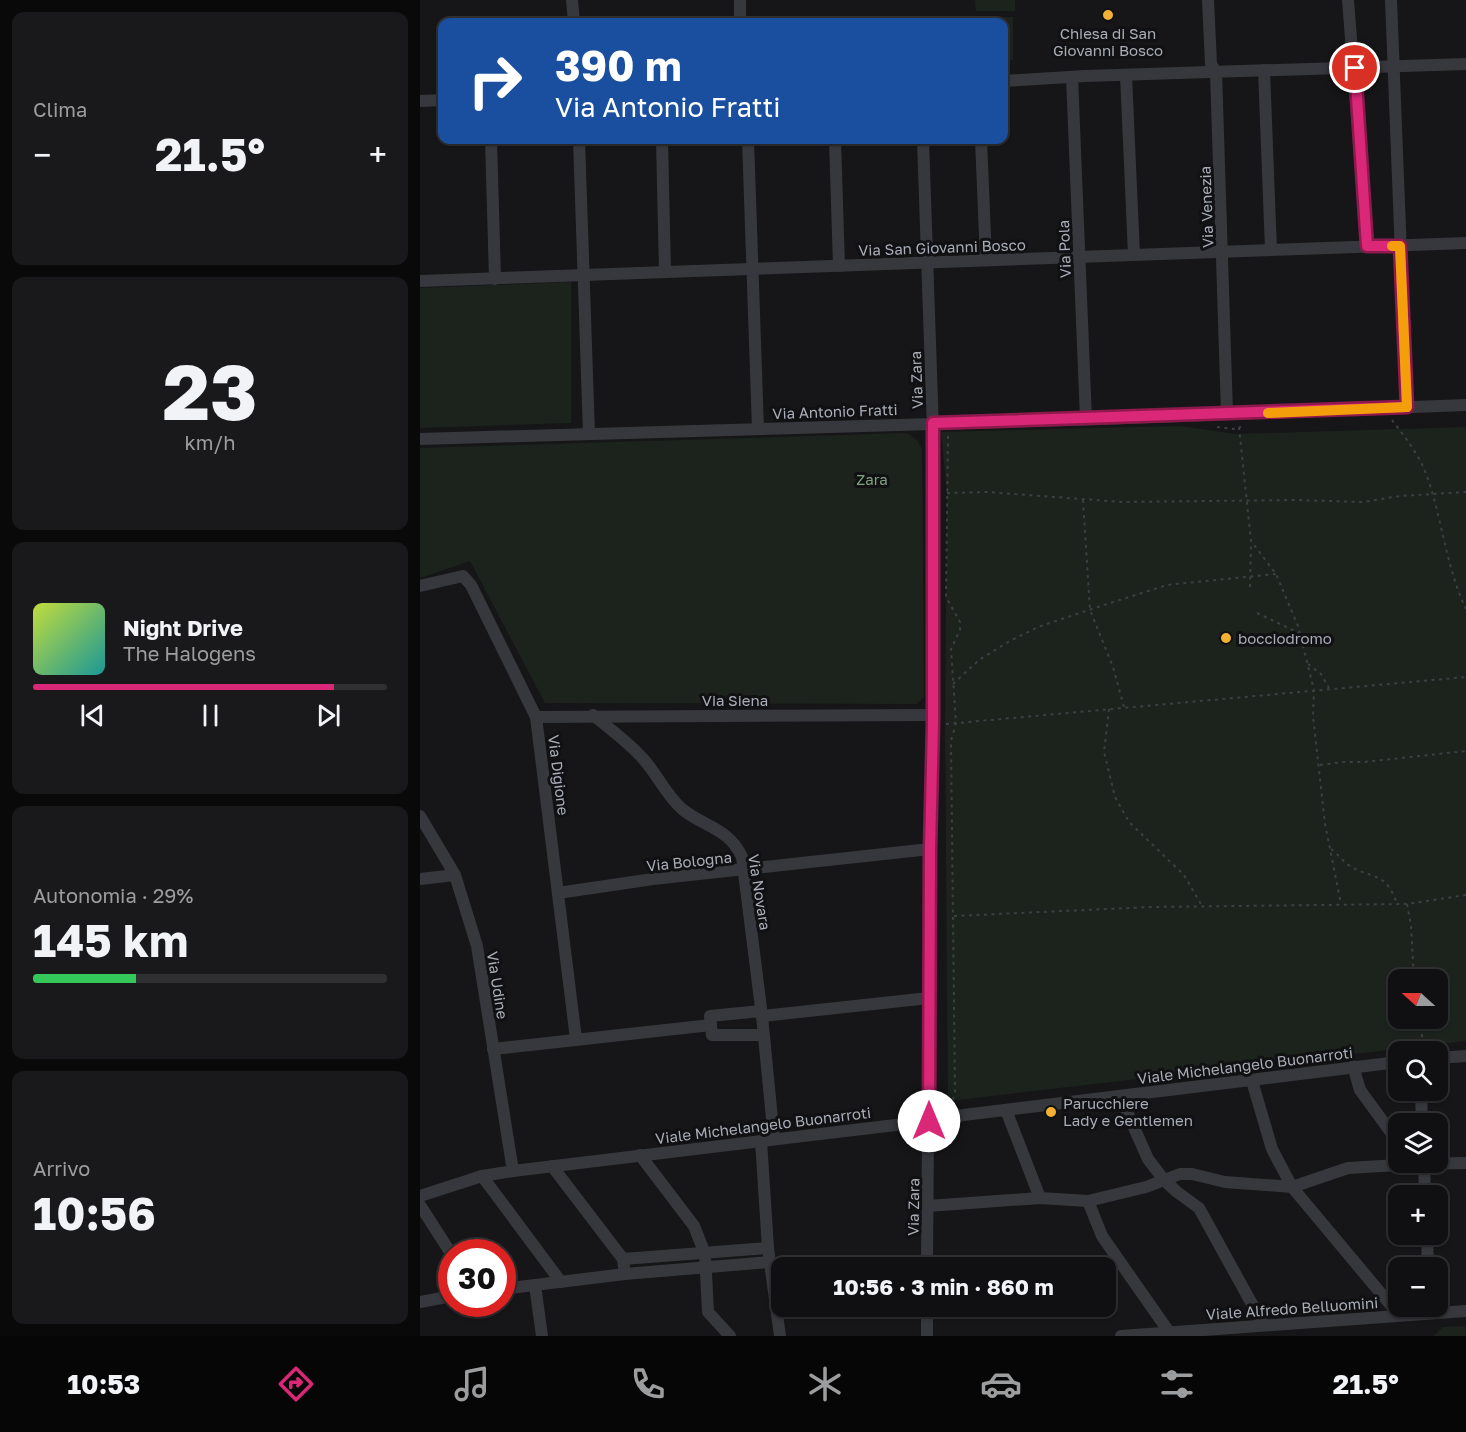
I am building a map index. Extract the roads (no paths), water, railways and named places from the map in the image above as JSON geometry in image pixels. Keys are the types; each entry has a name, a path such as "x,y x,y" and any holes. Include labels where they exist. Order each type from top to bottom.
{"street":[{"path":"572,0 574,18"},
{"path":"740,0 740,18"},
{"name":"Via Venezia","path":"1208,0 1211,64 1216,72 1227,414"},
{"path":"1348,0 1367,246"},
{"path":"1391,0 1407,407"},
{"path":"1008,81 1466,64"},
{"path":"1264,70 1270,250"},
{"path":"1126,75 1134,255"},
{"name":"Via Pola","path":"1072,77 1086,419"},
{"path":"420,101 438,100"},
{"path":"491,144 495,279"},
{"path":"579,144 588,434"},
{"path":"662,144 665,272"},
{"path":"748,144 758,429"},
{"path":"834,144 839,266"},
{"name":"Via Zara","path":"922,144 933,423 933,719 927,1257"},
{"path":"981,144 986,260"},
{"name":"Via San Giovanni Bosco","path":"420,281 1466,243"},
{"name":"Via Antonio Fratti","path":"420,439 1466,405"},
{"name":"Via Digione","path":"420,586 463,576 471,585 536,717 576,1039"},
{"name":"Via Siena","path":"536,717 594,715 933,719"},
{"name":"Via Novara","path":"594,715 638,753 684,810 722,832 740,852 745,870 774,1139"},
{"name":"Via Udine","path":"420,816 455,875 477,946 513,1171"},
{"name":"Via Bologna","path":"558,893 653,879 930,849"},
{"path":"420,879 455,875"},
{"path":"763,1035 712,1035 711,1016 929,998"},
{"path":"493,1049 711,1025"},
{"path":"1448,1057 1466,1056"},
{"name":"Viale Michelangelo Buonarroti","path":"420,1196 482,1176 513,1171 1388,1063"},
{"path":"1353,1066 1360,1090 1388,1128"},
{"path":"1252,1081 1272,1149 1292,1187 1388,1302"},
{"path":"1120,1096 1148,1159 1164,1180 1199,1208 1263,1324"},
{"path":"1006,1110 1040,1198"},
{"path":"761,1141 769,1262 780,1336"},
{"path":"640,1155 694,1226 706,1260 708,1312 730,1336"},
{"path":"1448,1163 1466,1163"},
{"path":"928,1206 1040,1198 1088,1201 1146,1187 1180,1174 1192,1173 1225,1182 1292,1187 1348,1168 1388,1165"},
{"path":"552,1167 623,1259 625,1274"},
{"path":"482,1176 561,1282"},
{"path":"1088,1201 1102,1236 1169,1332"},
{"path":"420,1204 442,1239"},
{"path":"516,1287 625,1274 768,1248"},
{"path":"623,1259 769,1262"},
{"path":"535,1285 542,1336"},
{"path":"420,1302 438,1299"},
{"name":"Viale Alfredo Belluomini","path":"1448,1310 1466,1311"},
{"name":"Viale Alfredo Belluomini","path":"1121,1336 1388,1316"},
{"path":"927,1317 927,1336"}],"place":[{"name":"Chiesa di San Giovanni Bosco","path":"1108,15"},
{"name":"bocciodromo","path":"1226,638"},
{"name":"Parucchiere Lady e Gentlemen","path":"1051,1112"}],"park label":[{"name":"Zara","path":"872,479"}]}
